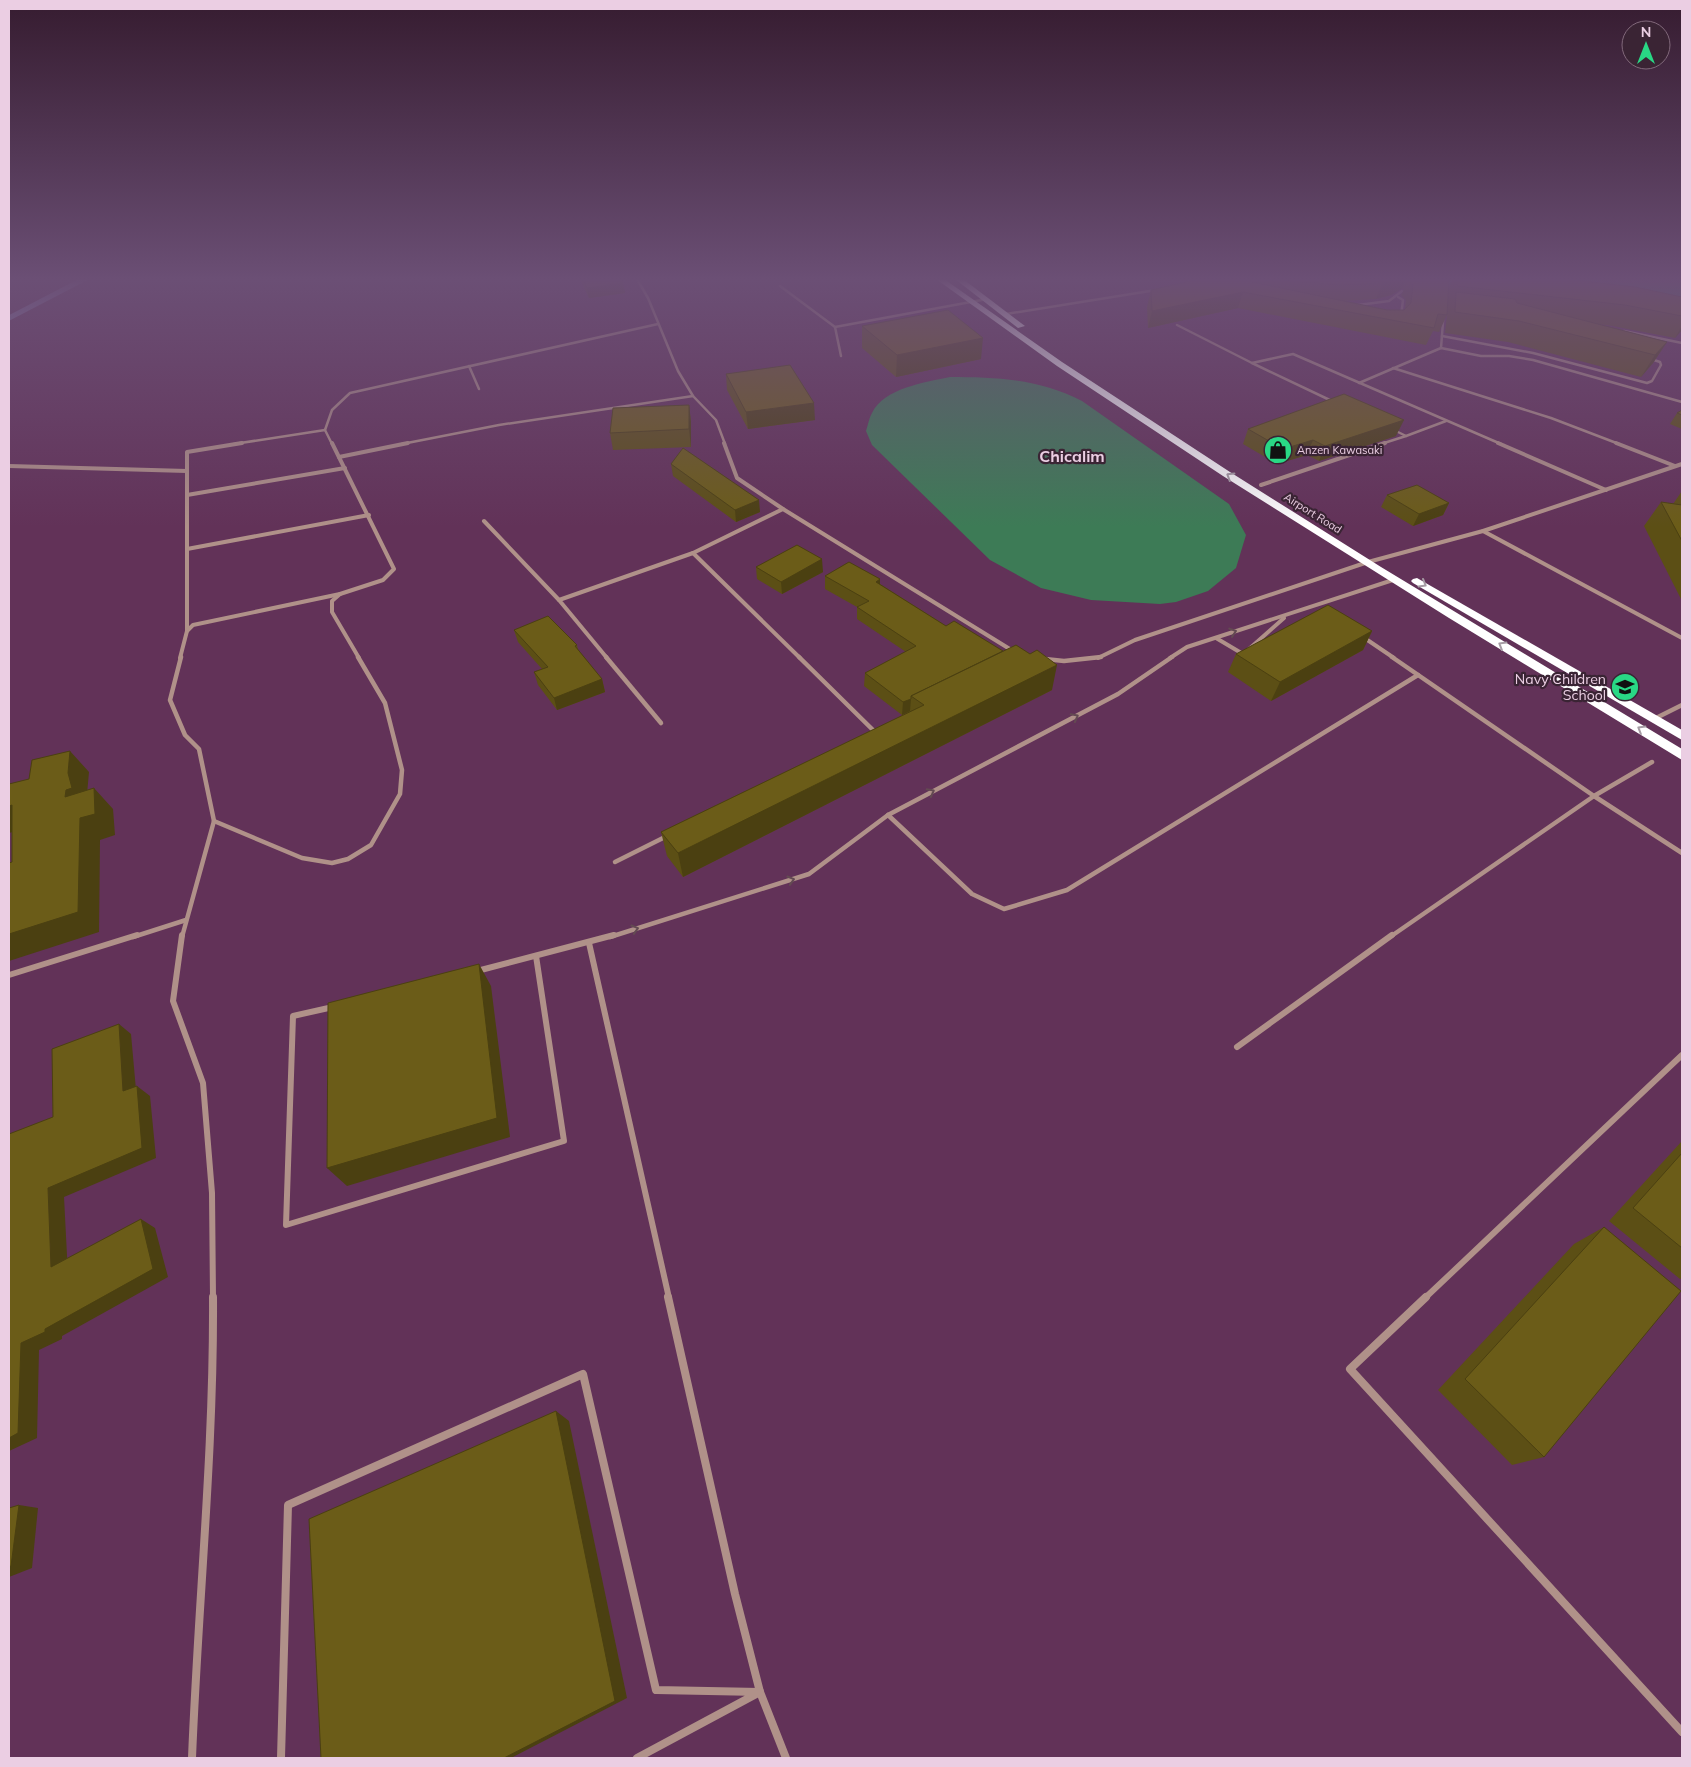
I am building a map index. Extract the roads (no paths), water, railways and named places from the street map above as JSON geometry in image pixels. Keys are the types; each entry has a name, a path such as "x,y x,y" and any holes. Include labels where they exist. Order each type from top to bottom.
{"highway":[{"name":"Airport Road","path":"1058,361 1102,392 1396,580 1682,755"},
{"name":"Airport Road","path":"1071,361 1321,524 1682,736"}],"street":[{"path":"187,631 193,625 206,621 340,594 383,580 394,569 325,430 332,410 350,393 489,361"},
{"path":"674,361 693,396 716,420 737,478 783,509 1008,648 1021,654"},
{"path":"1249,361 1338,403"},
{"path":"1252,363 1259,361"},
{"path":"1310,361 1607,490"},
{"path":"1359,383 1409,361"},
{"path":"1538,361 1682,402"},
{"path":"1565,361 1647,383 1652,381 1661,365 1658,361"},
{"path":"469,366 479,389"},
{"path":"1393,368 1551,418 1675,466"},
{"path":"339,457 499,425 693,396"},
{"path":"1261,485 1447,421"},
{"path":"1389,428 1406,436"},
{"path":"192,1758 196,1659 208,1496 213,1338 212,1193 203,1083 174,1001 181,940 214,821 199,749 185,735 170,700 187,631 187,452 325,430"},
{"path":"1037,658 1064,661 1097,659 1135,640 1368,562 1483,531 1682,464"},
{"path":"9,466 187,471"},
{"path":"187,495 345,468"},
{"path":"559,600 693,553 783,509"},
{"path":"187,549 368,515"},
{"path":"484,522 559,600 661,723"},
{"path":"1483,531 1682,638"},
{"path":"693,553 876,733"},
{"path":"468,973 589,943 809,874 888,815 1118,694 1187,647 1396,580"},
{"path":"214,821 302,858 332,863 348,859 371,845 400,794 402,770 386,703 332,612 332,601 340,594"},
{"path":"1318,606 1325,611"},
{"path":"1216,638 1242,655 1287,616"},
{"path":"1356,632 1594,796 1682,853"},
{"path":"888,815 972,894 1004,909 1067,890 1418,675"},
{"path":"1654,720 1682,705"},
{"path":"867,737 885,728"},
{"path":"1237,1047 1398,931 1594,796 1652,762"},
{"path":"615,862 676,832"},
{"path":"9,975 186,920"},
{"path":"589,943 735,1594 760,1692 786,1758"},
{"path":"342,1004 293,1016 286,1225 564,1141 536,956"},
{"path":"1682,1055 1350,1369 1682,1732"},
{"path":"281,1758 288,1505 583,1374 656,1690 760,1692"},
{"path":"637,1758 760,1692"}],"place":[{"name":"Anzen Kawasaki","path":"1278,450"},
{"name":"Navy Children School","path":"1625,687"}],"district":[{"name":"Chicalim","path":"1072,456"}]}
